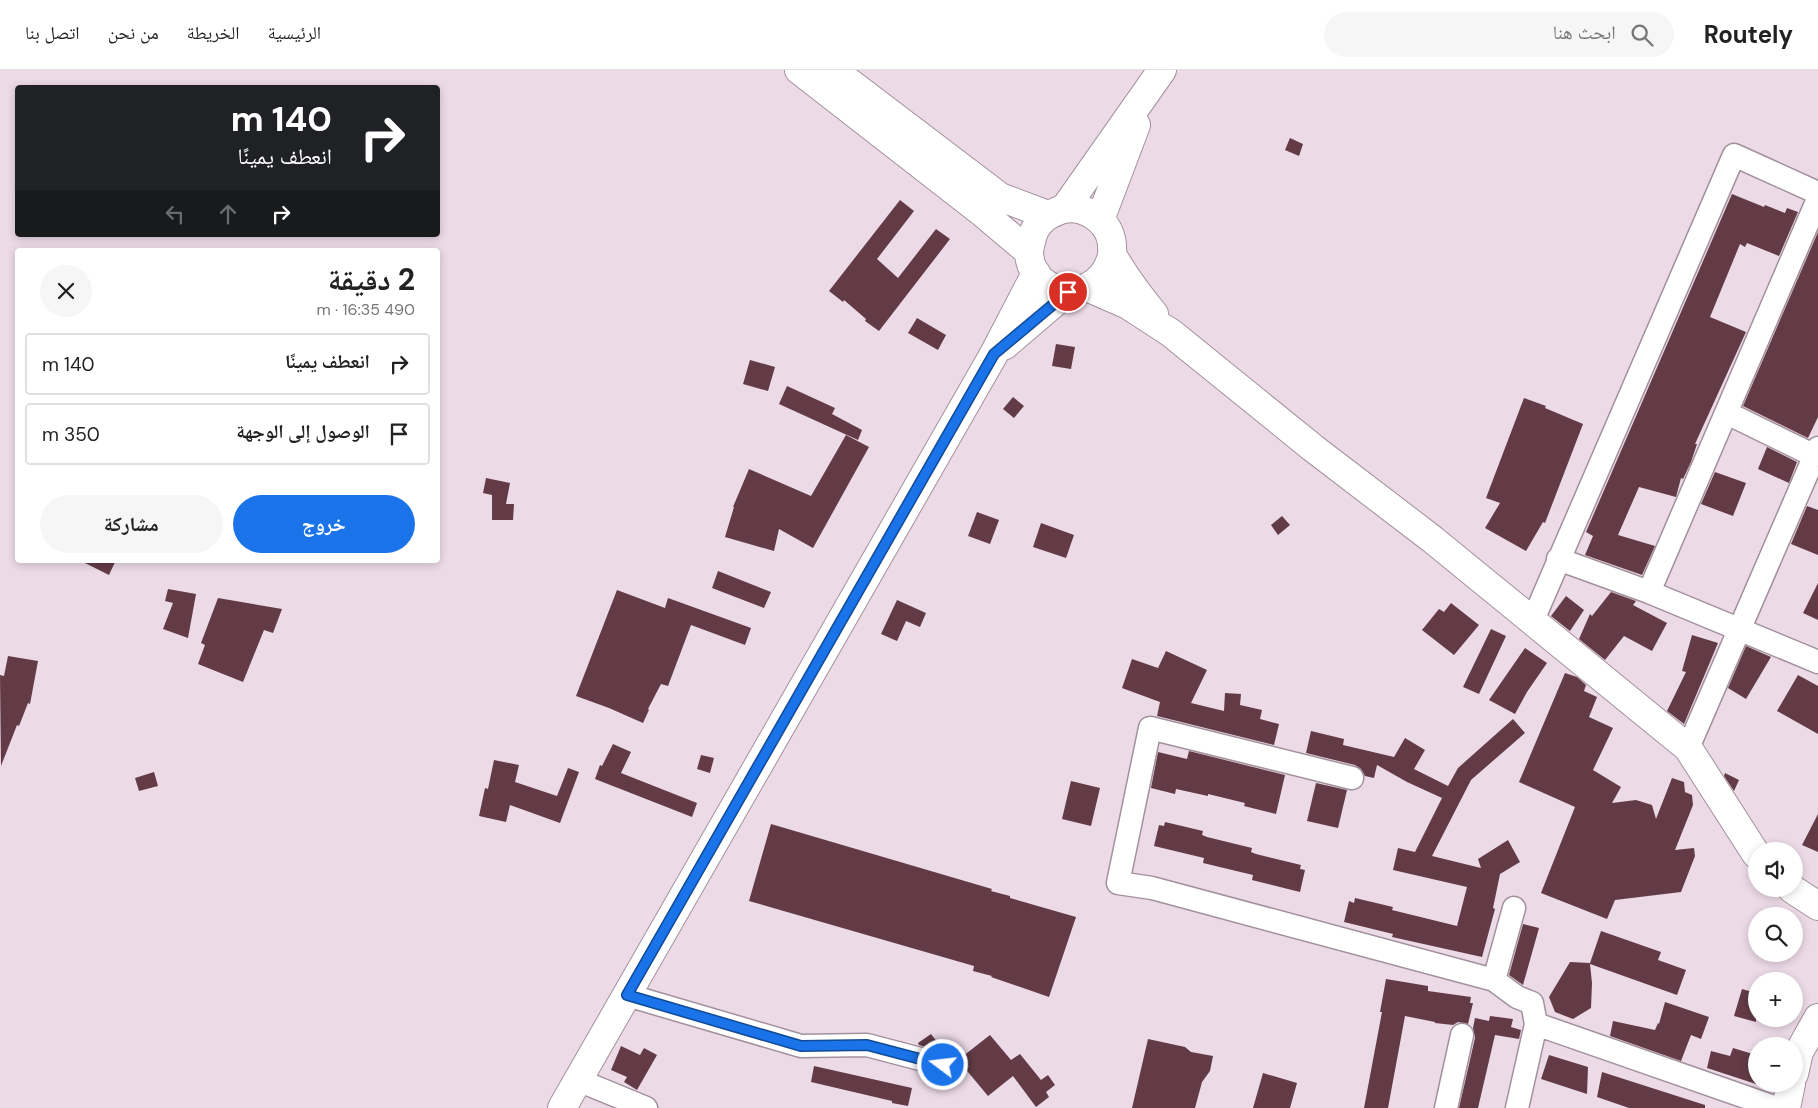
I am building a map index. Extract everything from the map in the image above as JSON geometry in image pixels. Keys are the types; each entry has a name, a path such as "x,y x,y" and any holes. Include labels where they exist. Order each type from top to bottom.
{"main road":[{"path":"799,70 984,214 1032,262 1045,283 1058,290 1078,290 1128,305 1171,333 1313,448 1432,539 1533,620 1688,748 1748,842"},
{"path":"832,70 1000,197 1056,212 1085,211 1100,220 1107,228 1112,239 1112,255 1110,264 1103,276 1078,290 994,354"},
{"path":"562,1108 994,354 1032,262 1033,232 1037,225 1056,212 1156,79"},
{"path":"1100,220 1156,79"},
{"path":"1112,255 1136,293 1171,333"},
{"path":"1803,896 1818,906"},
{"path":"1803,1045 1818,1018"},
{"path":"1786,1108 1789,1092"}],"street":[{"path":"1533,620 1734,155 1818,193"},
{"path":"1649,592 1818,199"},
{"path":"1688,748 1816,452 1726,412"},
{"path":"1558,559 1741,628 1818,662"},
{"path":"1352,778 1150,728 1118,883 1152,888 1494,980 1517,997 1532,1003 1536,1024 1517,1108"},
{"path":"1494,980 1514,908"},
{"path":"627,995 801,1046 867,1045 943,1065"},
{"path":"1536,1024 1776,1108"},
{"path":"1446,1108 1462,1035"},
{"path":"578,1080 646,1108"}],"building":[{"path":"1290,138 1303,144 1299,156 1285,150"},
{"path":"1732,194 1785,213 1787,208 1798,212 1779,256 1747,243 1745,247 1740,244 1710,317 1746,332 1695,444 1697,444 1691,462 1683,479 1681,478 1676,497 1639,487 1618,535 1655,546 1642,575 1585,555 1593,536 1586,532"},
{"path":"900,200 914,211 877,259 898,278 936,229 950,239 879,331 865,321 866,319 844,300 843,302 829,291"},
{"path":"1818,232 1818,417 1808,438 1743,406"},
{"path":"917,318 946,335 938,350 908,333"},
{"path":"1056,344 1075,347 1071,369 1052,366"},
{"path":"750,360 775,367 768,391 743,384"},
{"path":"787,386 835,408 832,414 862,430 858,440 779,404"},
{"path":"1013,397 1024,406 1014,418 1003,409"},
{"path":"1524,398 1546,406 1545,408 1583,424 1545,523 1543,522 1526,551 1485,528 1500,503 1486,498"},
{"path":"846,435 869,447 813,548 779,529 774,551 725,537 733,507 749,469 811,496"},
{"path":"1767,447 1797,462 1789,483 1758,469"},
{"path":"1715,472 1746,483 1733,516 1701,504"},
{"path":"486,478 510,483 506,504 514,504 513,520 492,520 492,495 483,493"},
{"path":"1807,506 1818,510 1818,555 1791,544"},
{"path":"977,512 999,520 990,544 968,536"},
{"path":"1282,516 1290,525 1278,535 1271,525"},
{"path":"1041,523 1074,535 1066,558 1033,547"},
{"path":"85,563 115,563 109,575"},
{"path":"718,571 771,592 764,608 712,588"},
{"path":"1818,583 1818,620 1803,613"},
{"path":"168,589 196,594 188,638 163,629 173,603 165,601"},
{"path":"617,590 665,608 668,598 751,628 745,645 691,625 668,686 661,684 643,723 576,696"},
{"path":"1611,592 1636,601 1633,605 1667,623 1652,651 1624,636 1605,660 1579,639 1590,614 1592,616"},
{"path":"1566,596 1584,610 1570,631 1551,616"},
{"path":"218,598 282,609 273,633 264,630 243,682 198,664 205,645 201,643"},
{"path":"897,600 926,613 920,627 906,621 897,641 881,634"},
{"path":"1451,603 1479,625 1454,655 1422,630 1439,609 1444,612"},
{"path":"1491,629 1506,636 1479,694 1463,687"},
{"path":"1692,635 1718,643 1684,724 1667,711 1686,672 1682,671"},
{"path":"1746,646 1771,657 1746,699 1728,688"},
{"path":"1525,648 1547,663 1527,692 1515,714 1489,700"},
{"path":"1166,651 1207,670 1191,703 1224,711 1225,693 1241,694 1240,705 1262,710 1260,719 1279,724 1274,745 1157,716 1160,702 1122,688 1132,659 1158,668"},
{"path":"8,656 38,661 30,704 28,703 19,726 17,725 1,766 0,675 4,676"},
{"path":"1565,673 1577,677 1586,685 1584,691 1597,697 1589,717 1613,728 1593,770 1621,787 1612,803 1636,800 1652,805 1656,819 1672,778 1684,782 1685,792 1692,795 1693,805 1675,850 1694,848 1695,856 1681,892 1615,900 1607,919 1541,893 1575,807 1519,782"},
{"path":"1798,675 1818,686 1818,734 1777,711"},
{"path":"1513,719 1525,733 1471,780 1432,856 1481,868 1478,859 1508,840 1520,862 1500,874 1493,908 1495,909 1482,957 1392,937 1393,934 1344,922 1349,901 1354,903 1355,898 1393,907 1392,910 1457,926 1467,887 1393,870 1398,848 1415,852 1442,798 1407,782 1377,765 1374,778 1365,776 1361,769 1355,765 1306,753 1311,731 1344,739 1343,745 1394,757 1405,738 1425,750 1414,769 1448,786 1458,768"},
{"path":"613,744 631,752 621,773 697,803 692,817 595,779 600,765 602,766"},
{"path":"1189,751 1285,775 1276,814 1244,806 1245,803 1208,794 1208,796 1176,789 1175,794 1151,788 1158,752 1187,759"},
{"path":"701,755 714,758 710,773 697,769"},
{"path":"494,760 519,765 515,782 557,796 568,768 579,772 560,823 510,805 506,822 479,816 485,788 488,789"},
{"path":"154,772 158,786 139,791 135,778"},
{"path":"1725,773 1739,780 1734,791 1724,776"},
{"path":"1071,781 1100,788 1091,826 1062,819"},
{"path":"1316,783 1347,790 1338,828 1307,821"},
{"path":"1818,814 1818,852 1803,845"},
{"path":"1165,822 1203,831 1202,835 1207,837 1252,848 1251,852 1256,854 1301,865 1300,869 1305,870 1300,892 1252,880 1253,875 1203,863 1204,858 1154,846 1159,825 1164,826"},
{"path":"771,824 992,889 991,891 1010,896 1010,898 1076,917 1049,997 973,971 974,966 749,901"},
{"path":"1523,924 1539,928 1523,985 1509,975"},
{"path":"1601,931 1661,952 1658,960 1686,970 1677,995 1590,964 1592,983 1591,1008 1573,1019 1555,1012 1549,997 1570,962 1590,963"},
{"path":"1386,979 1428,986 1428,991 1471,997 1470,1003 1473,1003 1468,1024 1458,1022 1453,1025 1435,1023 1405,1016 1388,1108 1364,1108 1382,1012 1380,1012"},
{"path":"1742,989 1748,991 1748,1020 1734,1016"},
{"path":"1665,1002 1709,1017 1701,1039 1691,1035 1681,1061 1610,1036 1613,1021 1655,1030 1659,1024"},
{"path":"1490,1016 1513,1019 1511,1027 1521,1030 1519,1039 1495,1035 1478,1108 1459,1108 1475,1038 1473,1028 1475,1018 1489,1021"},
{"path":"931,1034 944,1052 919,1045 918,1043"},
{"path":"990,1035 1011,1060 1020,1054 1041,1080 1048,1075 1055,1085 1046,1092 1049,1097 1036,1107 1013,1076 988,1096 958,1060"},
{"path":"1148,1039 1185,1047 1191,1052 1213,1056 1210,1071 1202,1082 1195,1108 1132,1108"},
{"path":"621,1046 640,1055 644,1048 657,1055 637,1090 624,1082 627,1077 611,1070"},
{"path":"1733,1048 1748,1053 1748,1081 1707,1068 1711,1051 1730,1056"},
{"path":"1549,1055 1588,1067 1587,1094 1541,1079"},
{"path":"814,1066 912,1088 908,1106 811,1082"},
{"path":"1602,1072 1705,1105 1705,1108 1629,1108 1597,1097"},
{"path":"1263,1073 1297,1083 1290,1108 1253,1108"}],"route":[{"path":"943,1065 867,1045 801,1046 627,995 994,354 1068,292"}]}
